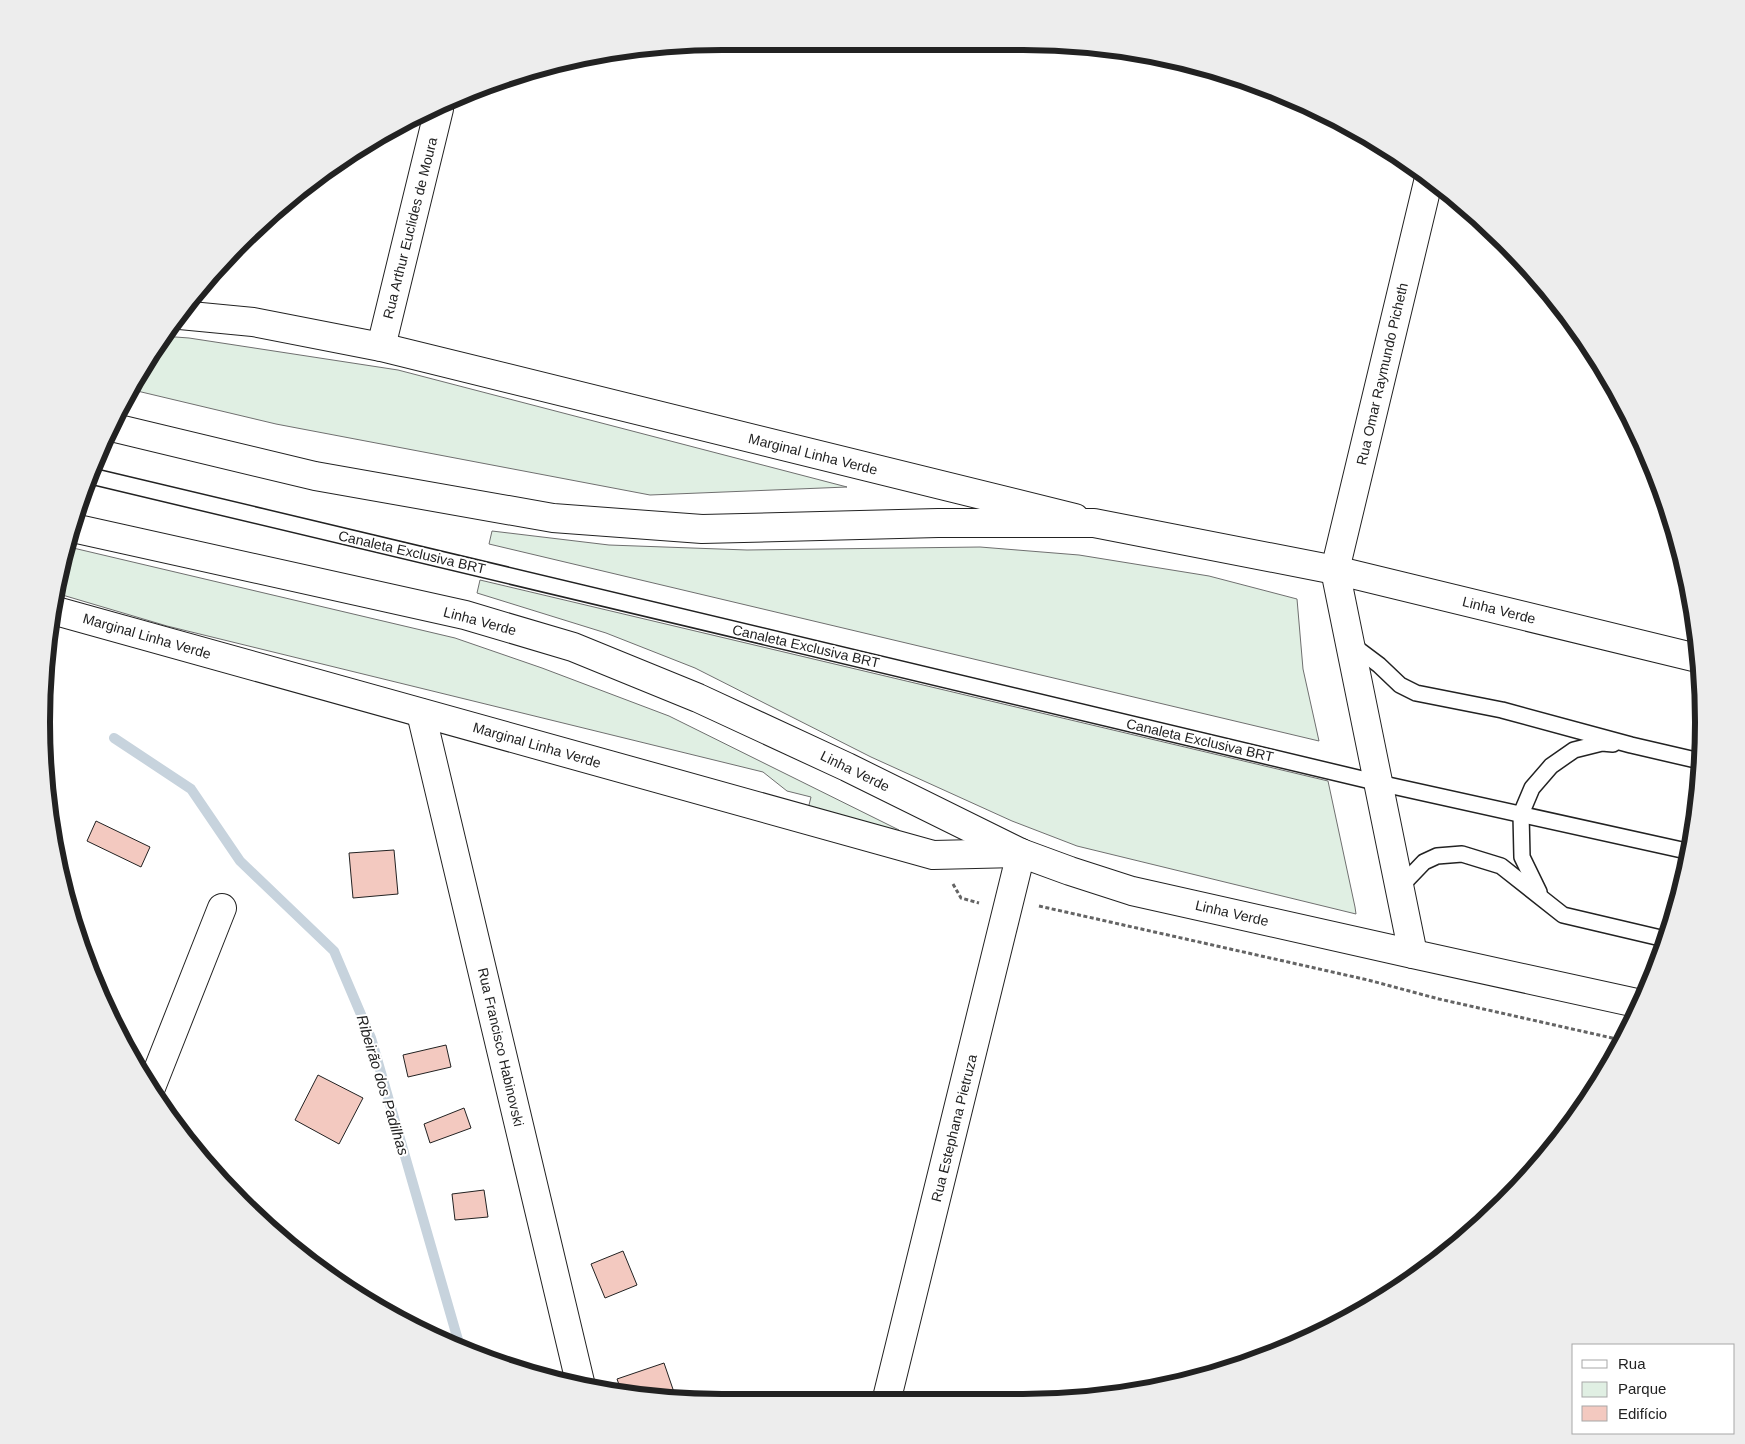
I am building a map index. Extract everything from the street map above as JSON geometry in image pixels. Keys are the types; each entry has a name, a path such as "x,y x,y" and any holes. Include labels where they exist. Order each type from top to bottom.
{"main road":[{"name":"Rua Arthur Euclides de Moura","path":"381,347 438,113"},
{"name":"Rua Omar Raymundo Picheth","path":"1336,570 1427,186"},
{"name":"Marginal Linha Verde","path":"187,316 253,322 381,347 1094,523"},
{"name":"Linha Verde","path":"117,429 315,476 553,518 702,529 938,523 1094,523 1336,570 1692,657"},
{"name":"Linha Verde","path":"79,529 465,615 572,647 698,698 847,767 1021,853 1070,871 1132,890 1633,1003"},
{"path":"1336,570 1413,954"},
{"name":"Marginal Linha Verde","path":"60,612 933,855 1021,853"},
{"name":"Rua Francisco Habinovski","path":"421,713 579,1378"},
{"name":"Rua Estephana Pietruza","path":"888,1394 1021,853"},
{"path":"154,1080 222,908"}],"lane":[{"name":"Canaleta Exclusiva BRT","path":"96,477 1379,783 1682,850"},
{"path":"1351,644 1379,665 1400,685 1416,693 1502,710 1630,745 1694,760"},
{"path":"1540,896 1522,857 1522,814 1532,788 1551,766 1574,750 1602,743 1630,745"},
{"path":"1400,887 1424,862 1437,856 1462,854 1502,866 1563,915 1659,938"}],"path":[{"path":"1031,910 1040,906 1615,1039"}],"green space":[{"path":"172,337 189,338 398,370 847,487 650,495 276,424 137,391"},
{"path":"492,531 609,545 747,550 980,547 1079,555 1209,576 1297,599 1303,669 1319,741 489,544"},
{"path":"73,548 455,638 542,668 669,716 899,830 898,836 807,813 811,797 787,791 763,772 167,626 62,595"},
{"path":"480,580 1328,781 1356,914 1077,846 1012,821 871,757 695,668 606,633 477,593"}],"building":[{"path":"96,821 150,847 141,867 87,841"},
{"path":"394,850 398,894 353,898 349,853"},
{"path":"446,1045 451,1067 408,1077 403,1055"},
{"path":"318,1075 363,1098 339,1144 295,1120"},
{"path":"464,1108 471,1128 430,1143 424,1124"},
{"path":"484,1190 488,1217 455,1220 452,1194"},
{"path":"623,1251 637,1285 605,1298 591,1264"},
{"path":"664,1363 674,1393 619,1386 617,1379"}],"waterway":[{"name":"Ribeirão dos Padilhas","path":"114,738 191,789 240,861 334,951 371,1038 458,1340"}]}
